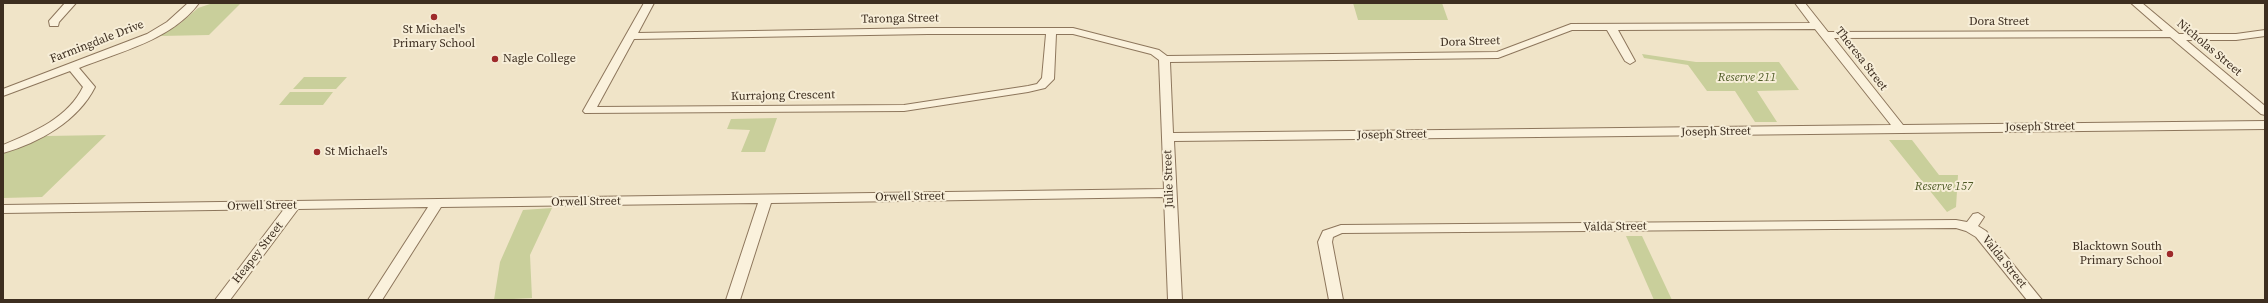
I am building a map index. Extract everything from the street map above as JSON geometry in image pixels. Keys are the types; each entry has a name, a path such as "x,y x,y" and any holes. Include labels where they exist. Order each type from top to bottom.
{"street":[{"path":"54,24 54,21 58,15 72,3"},
{"name":"Farmingdale Drive","path":"3,92 151,36 171,24 194,3"},
{"name":"Kurrajong Crescent","path":"649,3 589,111 904,108 1028,89 1040,86 1048,79 1052,31"},
{"name":"Theresa Street","path":"1800,3 1900,130"},
{"name":"Nicholas Street","path":"2136,3 2265,112"},
{"name":"Dora Street","path":"1164,59 1501,55 1568,27 1818,26"},
{"path":"1612,27 1630,61"},
{"name":"Taronga Street","path":"630,36 1052,31 1081,32 1155,52 1164,59"},
{"name":"Dora Street","path":"1826,35 2236,37 2265,33"},
{"name":"Julie Street","path":"1164,59 1175,300"},
{"path":"3,149 55,124 81,102 89,88 72,67"},
{"name":"Joseph Street","path":"1168,137 2265,125"},
{"name":"Orwell Street","path":"3,209 1170,194"},
{"path":"732,300 766,199"},
{"path":"375,300 436,203"},
{"name":"Heapey Street","path":"222,300 294,205"},
{"name":"Valda Street","path":"1336,300 1325,242 1328,234 1341,229 1956,224 1974,222 1981,234 2035,300"}],"green space":[{"path":"213,3 241,3 209,35 160,36 181,23 198,8"},
{"path":"1353,3 1442,3 1448,20 1358,20"},
{"name":"Reserve 211","path":"1642,54 1696,62 1779,62 1799,90 1757,91 1777,122 1755,122 1735,91 1707,91 1688,65 1644,58"},
{"path":"304,77 347,77 336,89 293,89"},
{"path":"290,92 333,92 323,105 279,105"},
{"path":"777,118 765,152 741,152 750,130 727,129 731,119"},
{"path":"106,135 42,197 3,198 3,154 46,136"},
{"name":"Reserve 157","path":"1889,140 1912,140 1939,175 1958,175 1956,207 1947,212"},
{"path":"552,208 530,255 532,298 494,300 500,262 523,210"},
{"path":"1626,236 1642,236 1672,300 1654,300"}],"place":[{"name":"St Michael's Primary School","path":"434,17"},
{"name":"Nagle College","path":"495,59"},
{"name":"St Michael's","path":"317,152"},
{"name":"Blacktown South Primary School","path":"2170,254"}]}
